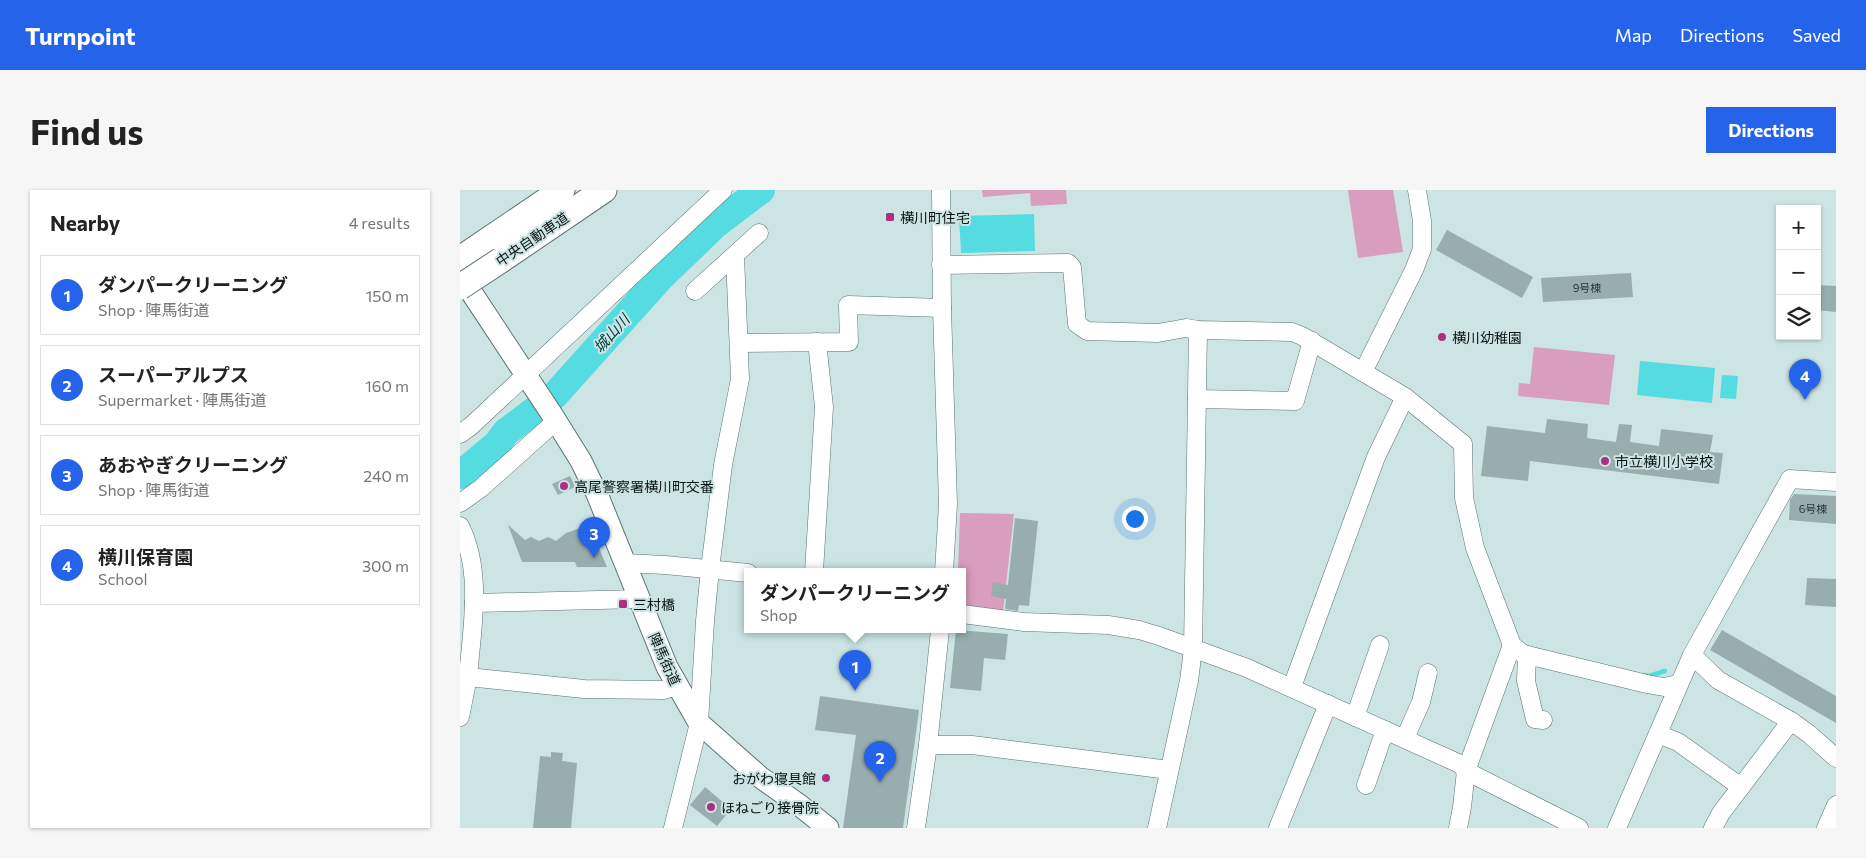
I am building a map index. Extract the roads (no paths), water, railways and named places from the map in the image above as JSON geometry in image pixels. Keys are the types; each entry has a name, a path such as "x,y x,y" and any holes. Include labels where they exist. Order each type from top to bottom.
{"highway":[{"name":"中央自動車道","path":"460,287 495,250 562,190"},
{"name":"中央自動車道","path":"460,259 495,250 604,190"}],"main road":[{"path":"460,275 526,375"},
{"name":"陣馬街道","path":"526,375 581,461 597,494 667,667 699,723 760,777 828,828"}],"street":[{"path":"460,434 526,375 722,190"},
{"path":"941,190 941,265 948,504 944,568"},
{"path":"1363,372 1414,270 1422,249 1422,221 1417,190"},
{"path":"695,291 759,233"},
{"path":"673,828 699,723 710,569 723,465 740,379 735,256"},
{"path":"941,265 1068,263 1072,267 1077,324 1087,331 1158,333 1186,328 1198,330 1292,332 1312,341 1405,397 1463,444 1464,498 1475,548 1512,645 1523,654 1647,684 1664,687 1678,684"},
{"path":"739,343 849,342 848,305 942,308"},
{"path":"1157,828 1189,681 1193,649 1198,330"},
{"path":"1197,399 1295,401 1312,341"},
{"path":"814,568 824,407 817,342"},
{"path":"1292,687 1376,457 1405,397"},
{"path":"460,503 486,483 555,418"},
{"path":"1617,828 1692,655 1790,479 1836,482"},
{"path":"460,526 469,545 474,603 460,717"},
{"path":"624,563 744,573"},
{"path":"474,603 639,599"},
{"path":"966,615 1024,622 1108,625 1140,630 1182,643 1292,687 1405,738 1460,764 1466,771 1579,828"},
{"path":"916,828 928,745 940,633"},
{"path":"1355,717 1380,645"},
{"path":"1458,828 1466,771 1512,645"},
{"path":"1527,655 1526,681 1535,719 1543,720"},
{"path":"1692,655 1718,680 1791,721 1836,758"},
{"path":"1405,738 1421,702 1428,673"},
{"path":"465,684 664,690 677,686"},
{"path":"1278,828 1328,704"},
{"path":"1713,828 1721,813 1791,721"},
{"path":"1366,785 1385,730"},
{"path":"1658,734 1678,742 1741,787"},
{"path":"928,745 982,746 1169,770"},
{"path":"1826,828 1836,805"}],"water":[{"path":"1034,214 1035,251 961,253 959,216"},
{"path":"1640,361 1715,368 1712,403 1637,395"},
{"path":"1722,375 1738,376 1736,399 1720,398"}],"waterway":[{"name":"城山川","path":"460,475 497,444 506,432 555,395 660,278 716,224 761,190"},
{"path":"1645,675 1649,676 1665,671"}],"place":[{"name":"横川町住宅","path":"890,217"},
{"name":"横川幼稚園","path":"1442,337"},
{"name":"横川保育園","path":"1805,400"},
{"name":"市立横川小学校","path":"1605,461"},
{"name":"高尾警察署横川町交番","path":"564,486"},
{"name":"あおやぎクリーニング","path":"594,558"},
{"name":"三村橋","path":"623,604"},
{"name":"ダンパークリーニング","path":"855,691"},
{"name":"おがわ寝具館","path":"826,778"},
{"name":"スーパーアルプス","path":"880,782"},
{"name":"ほねごり接骨院","path":"711,807"}]}
